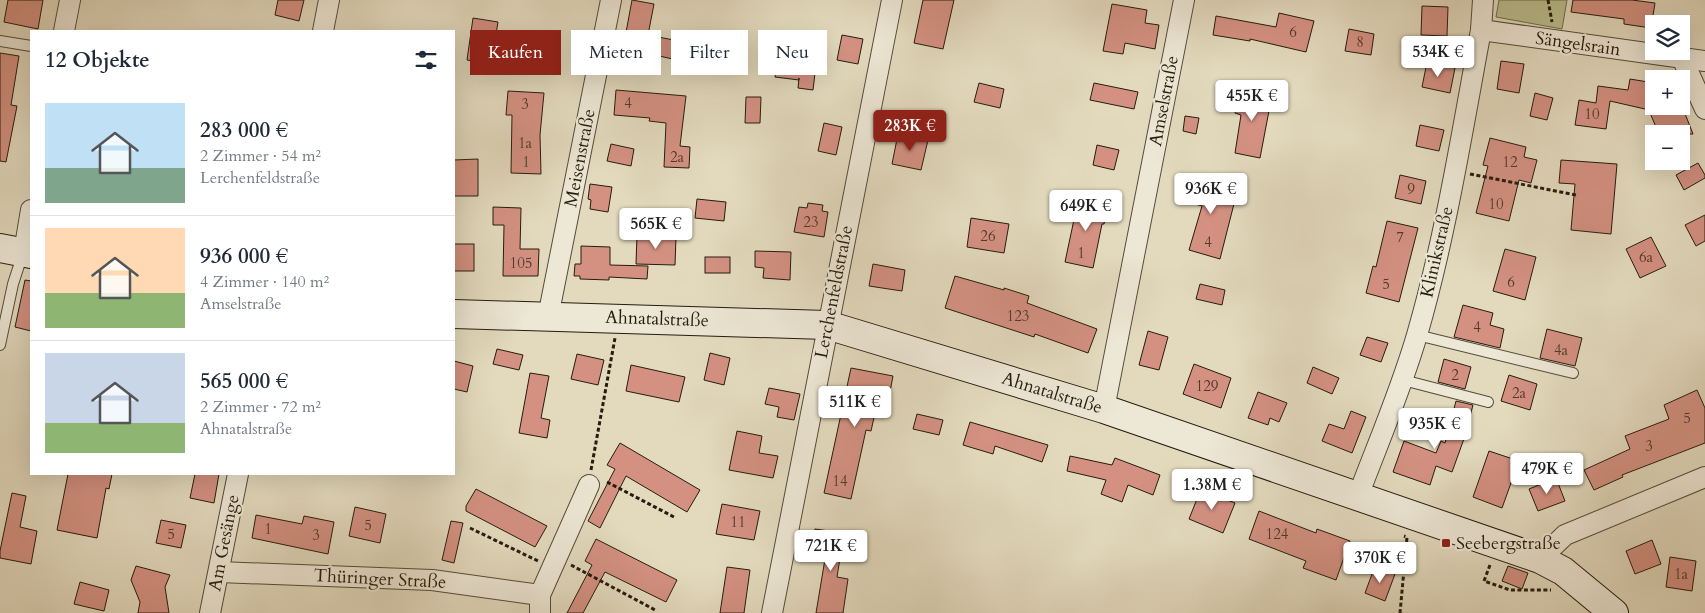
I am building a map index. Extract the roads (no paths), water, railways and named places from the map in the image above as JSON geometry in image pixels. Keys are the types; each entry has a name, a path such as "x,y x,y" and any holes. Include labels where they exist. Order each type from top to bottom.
{"street":[{"path":"64,30 70,0"},
{"path":"323,30 329,0"},
{"name":"Meisenstraße","path":"548,317 611,0"},
{"name":"Lerchenfeldstraße","path":"772,613 892,0"},
{"name":"Amselstraße","path":"1104,409 1184,0"},
{"name":"Klinikstraße","path":"1358,496 1417,335 1437,258 1481,30 1483,0"},
{"name":"Sängelsrain","path":"1481,30 1645,53"},
{"name":"Sängelsrain","path":"1690,59 1705,61"},
{"path":"1683,60 1705,109"},
{"path":"18,252 30,213"},
{"name":"Ahnatalstraße","path":"455,314 827,325 1104,409 1401,510 1552,565 1614,613"},
{"name":"Am Gesänge","path":"210,613 238,475"},
{"path":"1552,565 1565,536 1705,477"},
{"name":"Thüringer Straße","path":"219,572 432,580 540,604 554,562 590,479"}],"lane":[{"path":"0,41 30,46"},
{"path":"0,345 18,252"},
{"path":"1417,335 1573,373"},
{"path":"1402,380 1488,402"}],"place":[{"name":"Seebergstraße","path":"1446,543"}]}
